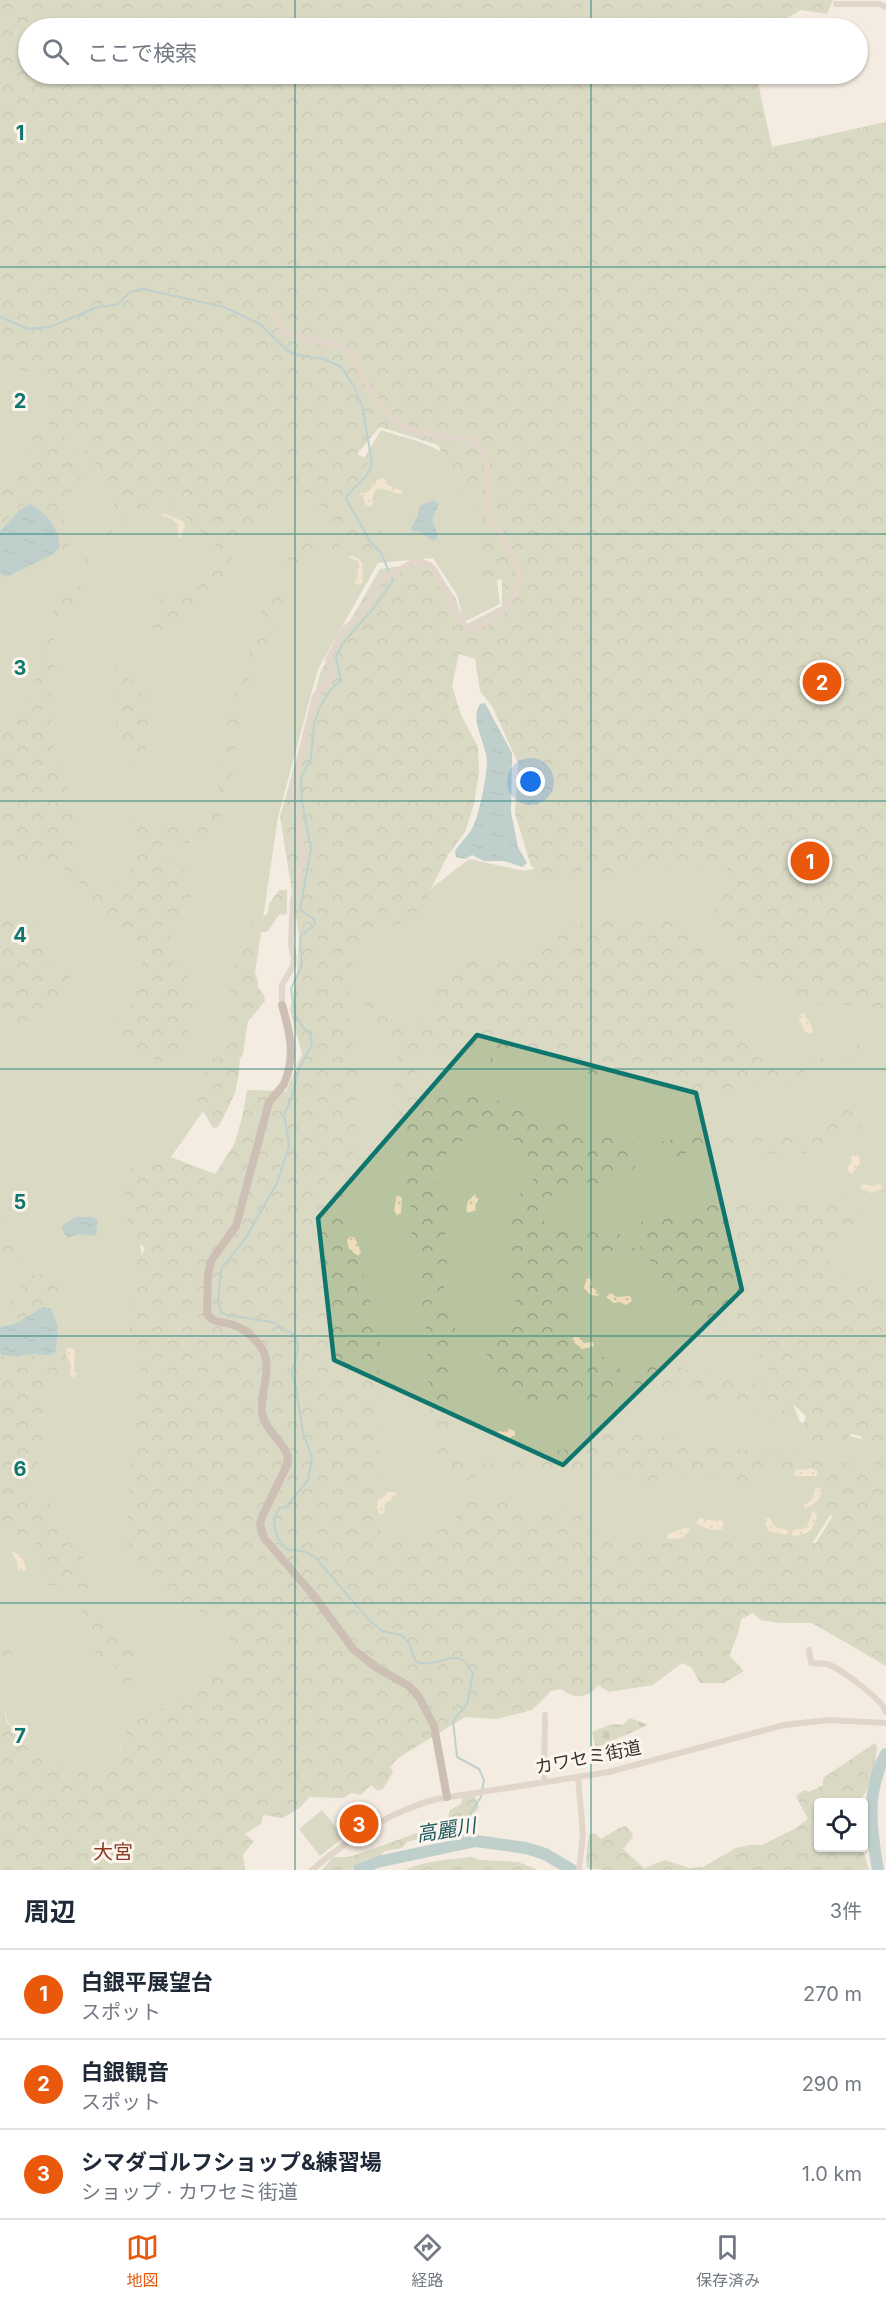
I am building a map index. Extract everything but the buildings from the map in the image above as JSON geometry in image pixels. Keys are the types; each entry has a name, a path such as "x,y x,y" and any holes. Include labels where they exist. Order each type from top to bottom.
{"street":[{"path":"836,4 886,6"},
{"path":"274,315 285,333 337,346 352,355 379,406 396,420 421,434 471,440 477,444 485,459 489,484 486,508 488,516 502,534 520,573 518,588 500,614 491,621 467,630 435,571 429,565 416,560 381,580 362,614 340,635 328,660 332,676 315,696 295,778 293,799 303,856 292,901 291,944 294,958 282,985 282,1005 291,1038 290,1065 282,1086 269,1102 236,1226 211,1261 208,1275 207,1314 215,1321 240,1328 255,1340 266,1358 268,1367 262,1400 263,1418 288,1456 262,1517 260,1525 264,1538 314,1596 354,1650 377,1668 409,1686 419,1697 434,1726 447,1797"},
{"path":"809,1650 811,1663 828,1664 873,1696 884,1706 886,1712"},
{"path":"544,1782 545,1715"},
{"name":"カワセミ街道","path":"312,1870 361,1832 418,1805 447,1797 617,1769 784,1725 829,1720 886,1723"},
{"path":"578,1777 583,1822 583,1846 579,1870"}],"highlighted area":[{"path":"477,1035 696,1093 742,1290 563,1465 334,1360 318,1218"}],"green space":[{"path":"0,0 833,0 827,14 801,10 787,18 18,18 18,84 758,84 772,147 886,122 886,1008 818,1004 784,987 751,976 739,961 712,916 714,903 723,896 734,873 719,864 687,869 640,865 619,878 595,871 542,874 531,866 515,814 518,763 493,708 480,691 475,659 459,654 452,686 461,715 478,747 479,772 474,804 465,832 448,855 425,901 411,920 385,929 354,951 349,997 350,1032 361,1075 355,1108 357,1133 353,1163 345,1182 343,1225 348,1248 364,1269 362,1288 375,1310 380,1342 377,1398 379,1459 382,1472 376,1480 374,1510 382,1533 405,1544 438,1531 456,1519 457,1497 496,1499 553,1517 565,1509 582,1508 587,1510 587,1518 581,1523 583,1532 625,1537 641,1543 816,1543 832,1517 825,1505 831,1493 825,1468 797,1466 783,1474 770,1475 747,1483 728,1481 719,1475 695,1477 675,1475 650,1481 614,1474 602,1477 578,1473 566,1468 527,1472 513,1470 506,1465 523,1457 568,1449 603,1435 639,1434 716,1445 728,1449 774,1453 796,1452 827,1458 835,1462 849,1463 852,1468 873,1469 875,1462 861,1436 851,1434 845,1442 837,1445 803,1443 802,1429 806,1416 793,1404 784,1409 788,1415 786,1421 773,1422 762,1417 767,1403 761,1390 763,1381 778,1379 760,1360 757,1346 744,1327 731,1325 713,1332 681,1303 627,1230 636,1223 687,1213 703,1205 727,1201 750,1199 809,1202 849,1196 862,1220 826,1245 829,1265 850,1282 863,1285 870,1290 886,1292 886,1666 812,1623 781,1623 761,1620 753,1613 741,1619 730,1656 744,1671 724,1683 700,1683 691,1667 682,1663 653,1685 609,1692 598,1685 590,1693 581,1696 571,1695 562,1689 551,1691 532,1710 497,1719 465,1717 398,1758 390,1767 393,1772 383,1789 378,1791 371,1785 361,1795 351,1793 343,1798 309,1797 301,1807 283,1818 263,1815 261,1824 245,1834 254,1841 243,1854 245,1870 0,1870 0,1693 7,1722 19,1737 74,1769 99,1769 116,1760 129,1725 145,1712 169,1705 177,1695 234,1651 221,1617 175,1607 127,1552 129,1481 142,1360 129,1331 129,1311 137,1289 136,1265 145,1249 130,1232 125,1200 128,1169 171,1157 215,1174 234,1145 247,1090 286,1091 302,1054 290,1010 297,976 299,935 280,817 321,671 380,569 431,562 455,597 465,625 502,606 502,580 480,577 483,551 480,536 482,521 476,504 457,488 438,445 380,427 357,454 368,459 366,472 343,495 343,503 350,512 360,513 367,528 378,527 391,541 386,552 371,561 347,536 344,536 336,548 329,551 313,551 301,562 289,562 283,554 294,539 332,537 333,530 321,515 318,500 309,492 304,492 270,515 256,533 244,536 234,551 221,588 209,593 179,622 164,629 155,630 151,626 158,600 163,596 177,599 198,587 216,566 221,552 206,534 192,528 188,522 183,507 187,493 163,508 148,508 125,514 114,509 114,488 75,439 48,423 44,418 49,400 43,379 0,360"},
{"path":"0,345 45,369 130,499 185,495 229,533 306,481 360,465 381,430 434,448 453,461 467,477 478,496 491,538 500,604 464,622 457,595 433,558 378,563 318,669 278,817 243,1054 171,1157 129,1169 143,1265 175,1607 221,1617 234,1651 177,1695 169,1705 145,1712 121,1745 116,1760 99,1770 74,1769 19,1737 8,1722 0,1694 0,1672 10,1664 13,1648 0,1638"},
{"path":"40,424 62,436 85,462 83,472 60,512 69,536 68,552 54,557 60,550 61,540 29,502 20,507 0,528 0,490 5,480 24,464 34,430"},
{"path":"114,518 124,519 117,524 110,536 105,538 101,534 107,521"},
{"path":"96,549 101,552 85,576 75,600 68,610 56,616 52,610 56,597 64,585 78,572 84,559"},
{"path":"275,576 286,595 284,605 245,688 228,805 223,815 206,834 196,834 189,843 167,841 165,850 170,862 186,872 194,883 192,895 174,931 169,955 174,965 193,983 195,998 188,1032 178,1059 163,1066 151,1057 137,1055 110,1036 116,1023 127,1014 137,984 143,977 141,955 105,921 94,905 91,895 62,867 52,861 18,862 0,852 0,735 8,725 18,721 41,663 46,631 48,626 52,625 54,637 51,651 57,670 50,697 56,716 46,728 57,755 68,771 67,794 75,825 76,860 84,866 86,875 101,886 111,889 129,876 134,838 124,833 126,819 137,817 146,827 156,833 182,821 194,820 216,802 227,738 228,710 247,666 251,643"},
{"path":"119,664 124,666 127,678 135,685 136,692 146,696 149,712 144,768 137,769 120,747 116,737 116,712 112,707 120,688 113,680 114,671"},
{"path":"637,847 718,853 886,1002 886,1296 764,1330 800,1422 879,1444 880,1472 841,1498 812,1544 370,1547 333,1230 349,953 469,859 524,871"},
{"path":"279,890 287,890 287,914 279,915 267,932 256,933 252,941 253,967 258,987 265,1001 245,1025 241,1039 235,1093 218,1127 213,1128 194,1096 195,1089 201,1087 207,1060 211,1055 215,1058 223,1057 227,1049 229,1001 231,990 237,980 233,971 244,931 268,913 269,904"},
{"path":"629,914 646,915 679,923 698,932 711,954 731,973 735,981 732,1016 755,1056 793,1069 830,1056 857,1043 863,1048 858,1055 832,1061 819,1070 810,1070 798,1080 785,1084 747,1083 712,1091 684,1090 637,1081 627,1082 610,1076 570,1072 548,1056 529,1058 518,1053 506,1063 491,1064 489,1049 483,1038 460,1058 442,1053 421,1056 416,1072 420,1089 432,1096 442,1098 450,1092 508,1103 535,1117 544,1117 556,1124 570,1123 574,1133 610,1137 640,1144 654,1140 666,1142 686,1134 711,1133 736,1136 768,1133 784,1136 810,1130 837,1113 872,1103 874,1108 854,1133 835,1139 814,1155 802,1153 796,1147 781,1146 777,1153 760,1155 746,1146 739,1146 729,1153 693,1150 677,1158 655,1151 646,1151 631,1172 612,1177 605,1184 571,1184 543,1204 544,1225 573,1232 588,1232 602,1228 623,1235 635,1249 633,1260 608,1256 575,1261 571,1278 578,1287 570,1310 568,1326 575,1349 605,1358 630,1374 636,1366 661,1363 737,1377 753,1383 760,1401 756,1408 748,1409 734,1404 699,1400 685,1393 658,1394 637,1383 621,1381 602,1396 568,1404 531,1401 496,1389 489,1378 487,1351 492,1343 503,1338 508,1317 516,1302 516,1296 506,1274 511,1251 510,1210 515,1199 532,1181 534,1173 525,1152 510,1137 490,1129 468,1130 459,1146 445,1155 438,1171 438,1191 445,1200 449,1212 449,1224 444,1239 449,1276 442,1292 451,1305 455,1331 450,1370 451,1383 456,1396 450,1435 453,1454 459,1460 468,1464 492,1464 494,1469 470,1480 459,1478 436,1452 430,1417 431,1396 427,1374 427,1337 419,1279 419,1252 412,1238 406,1177 407,1143 393,1094 399,1049 379,1027 366,1004 360,1000 367,998 380,1013 399,1027 411,1021 431,1022 435,992 446,972 456,961 467,959 492,966 500,961 527,954 569,927"},
{"path":"0,916 19,916 41,932 46,965 70,976 71,983 65,998 46,1013 30,1020 8,1024 0,1033"},
{"path":"0,1223 9,1226 13,1238 26,1244 20,1251 20,1259 14,1265 5,1262 0,1264"},
{"path":"52,1275 59,1285 61,1313 56,1314 52,1308 44,1305 11,1323 0,1325 0,1307 17,1300 27,1276"},
{"path":"61,1340 65,1340 70,1345 64,1367 55,1379 35,1390 32,1396 44,1413 46,1429 39,1461 33,1468 28,1485 30,1495 41,1503 50,1502 58,1516 57,1527 66,1541 79,1552 86,1562 90,1586 85,1595 76,1593 68,1586 40,1585 45,1554 37,1548 32,1535 0,1535 0,1378 2,1373 0,1355 18,1360 32,1356 49,1358 55,1355"},
{"path":"86,1602 99,1606 109,1624 124,1633 133,1646 137,1667 126,1688 113,1679 115,1668 111,1660 101,1656 88,1644 88,1635 79,1627 83,1617 81,1603"},
{"path":"0,1638 13,1648 10,1664 0,1672"},
{"path":"630,1718 648,1725 596,1748 592,1732 612,1724 622,1725"},
{"path":"875,1743 877,1747 872,1776 861,1798 814,1798 814,1852 864,1852 869,1870 604,1870 587,1868 589,1834 595,1833 601,1839 626,1826 633,1834 623,1849 644,1868 665,1860 689,1868 703,1867 736,1848 762,1845 794,1829 808,1819 796,1796 804,1790 809,1792 823,1785 823,1778"},
{"path":"475,1796 479,1807 467,1825 407,1842 402,1848 385,1851 350,1870 322,1870 333,1857 348,1857 447,1822 450,1810 461,1804 463,1797"},
{"path":"322,1810 344,1837 320,1856 299,1829"},
{"path":"472,1857 480,1860 518,1862 538,1870 405,1870 430,1862"}],"sand":[{"path":"382,478 389,486 403,493 399,495 388,490 376,489 370,507 365,504 363,497 359,494 368,492 377,480"},
{"path":"164,513 184,522 185,528 181,538 178,536 175,522 162,516"},
{"path":"349,555 362,562 363,582 358,586 354,582 358,577 357,571 360,566 355,560 349,558"},
{"path":"804,1013 810,1021 813,1032 810,1034 805,1032 799,1018 800,1014"},
{"path":"857,1154 861,1162 851,1174 848,1166 852,1162 851,1156"},
{"path":"862,1184 873,1186 880,1184 883,1188 871,1193 859,1188"},
{"path":"475,1194 479,1199 475,1205 476,1210 468,1213 466,1210 468,1201"},
{"path":"397,1195 402,1198 401,1213 397,1216 394,1210"},
{"path":"354,1237 357,1243 361,1253 358,1256 349,1249 347,1240"},
{"path":"590,1278 592,1287 599,1293 598,1296 590,1295 584,1288 586,1279"},
{"path":"611,1293 616,1297 630,1296 632,1301 626,1305 620,1302 614,1303 606,1297"},
{"path":"578,1337 584,1343 593,1342 594,1347 581,1349 572,1340"},
{"path":"71,1347 75,1351 74,1367 77,1374 72,1378 71,1364 66,1355 67,1349"},
{"path":"509,1429 515,1431 515,1436 508,1439 497,1437 498,1431 504,1432"},
{"path":"810,1468 818,1471 816,1476 793,1474 797,1469"},
{"path":"820,1487 820,1497 805,1509 804,1504 811,1501 816,1488"},
{"path":"387,1492 394,1492 396,1496 385,1504 384,1513 379,1515 378,1500"},
{"path":"812,1511 817,1514 810,1531 793,1536 793,1530 803,1529 809,1523"},
{"path":"699,1518 713,1521 720,1519 724,1523 722,1529 705,1528 696,1523"},
{"path":"768,1518 775,1527 787,1530 789,1533 786,1535 769,1531 764,1521"},
{"path":"687,1527 690,1530 683,1537 667,1538 668,1534"},
{"path":"14,1551 23,1559 27,1571 18,1570 12,1553"}],"water":[{"path":"434,500 439,504 432,520 438,535 433,541 421,532 412,531 411,528 420,506"},
{"path":"30,504 41,511 55,528 59,548 51,555 6,577 0,574 0,531 20,510"},
{"path":"485,703 512,753 511,812 518,847 527,863 522,867 504,861 484,861 472,855 465,859 456,857 455,851 475,823 484,786 487,761 476,717 480,704"},
{"path":"76,1217 93,1217 98,1220 96,1234 94,1236 80,1234 67,1238 61,1226"},
{"path":"43,1307 51,1309 58,1326 56,1351 47,1355 0,1354 0,1327 15,1324"}],"waterway":[{"path":"0,317 28,329 50,327 95,308 118,304 130,292 143,289 224,307 260,324 288,351 324,359 341,367 354,386 363,409 372,464 366,476 346,499 370,541 381,553 393,581 372,610 342,644 336,658 341,680 330,690 319,709 314,725 311,759 301,778 302,801 311,849 300,910 314,919 315,925 302,934 300,939 302,965 291,989 295,1014 310,1034 312,1045 299,1069 292,1097 284,1115 289,1143 277,1183 245,1239 221,1269 218,1302 221,1312 226,1315 272,1322 293,1334 297,1340 298,1349 292,1374 303,1433 312,1457 308,1480 286,1507 279,1508 276,1514 274,1525 280,1541 288,1550 304,1551 315,1557 367,1618 382,1631 401,1635 409,1643 416,1662 432,1663 454,1658 461,1659 473,1673 467,1704 453,1721 457,1757 479,1769 484,1780 481,1797 462,1826 464,1843"},
{"name":"高麗川","path":"878,1870 873,1840 872,1797 879,1768 886,1754"},
{"name":"高麗川","path":"359,1870 377,1862 476,1841 526,1848 545,1854 572,1870"}],"place":[{"name":"白銀観音","path":"822,682"},
{"name":"白銀平展望台","path":"810,861"},
{"name":"シマダゴルフショップ&練習場","path":"359,1824"}],"district":[{"name":"大宮","path":"113,1852"}]}
